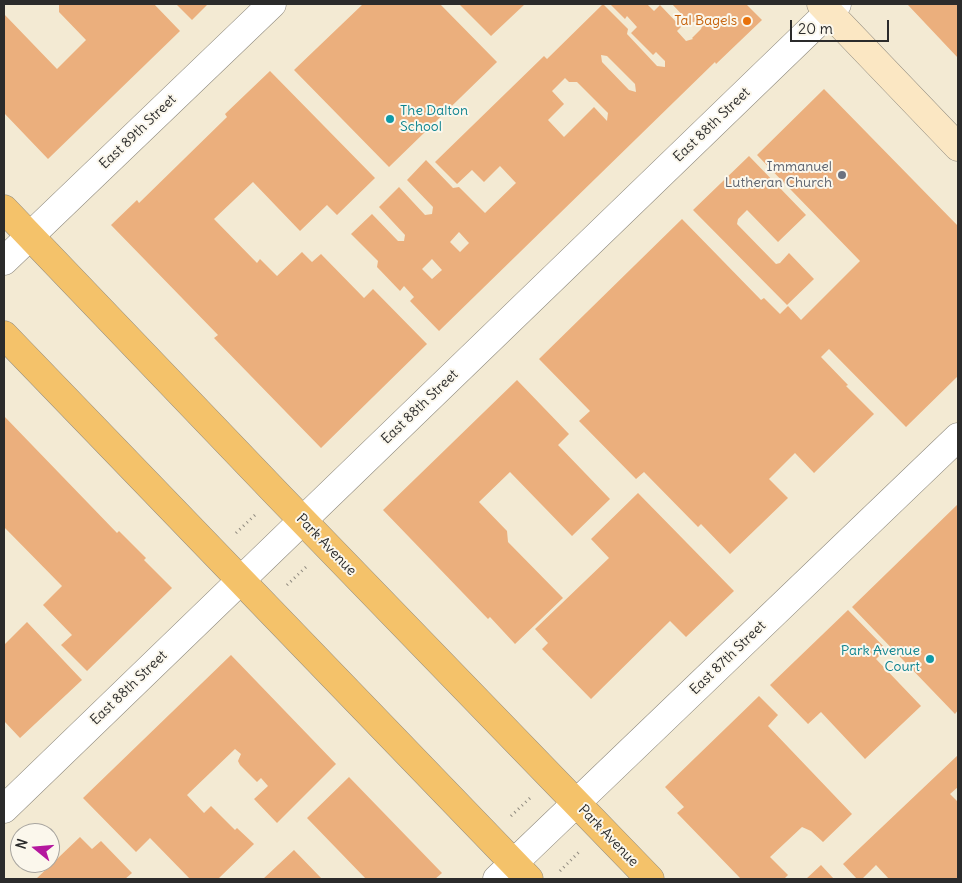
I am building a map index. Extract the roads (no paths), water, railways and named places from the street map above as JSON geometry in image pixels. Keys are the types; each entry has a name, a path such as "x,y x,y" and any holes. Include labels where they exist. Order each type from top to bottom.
{"main road":[{"path":"829,7 958,147"},
{"name":"Park Avenue","path":"4,209 650,879"},
{"path":"4,335 240,580 514,874"}],"street":[{"name":"East 89th Street","path":"4,260 272,4"},
{"name":"East 88th Street","path":"4,809 829,7"},
{"name":"East 87th Street","path":"514,874 577,803 958,437"}],"place":[{"name":"Tal Bagels","path":"747,21"},
{"name":"The Dalton School","path":"390,119"},
{"name":"Immanuel Lutheran Church","path":"842,175"},
{"name":"Park Avenue Court","path":"930,659"}]}
